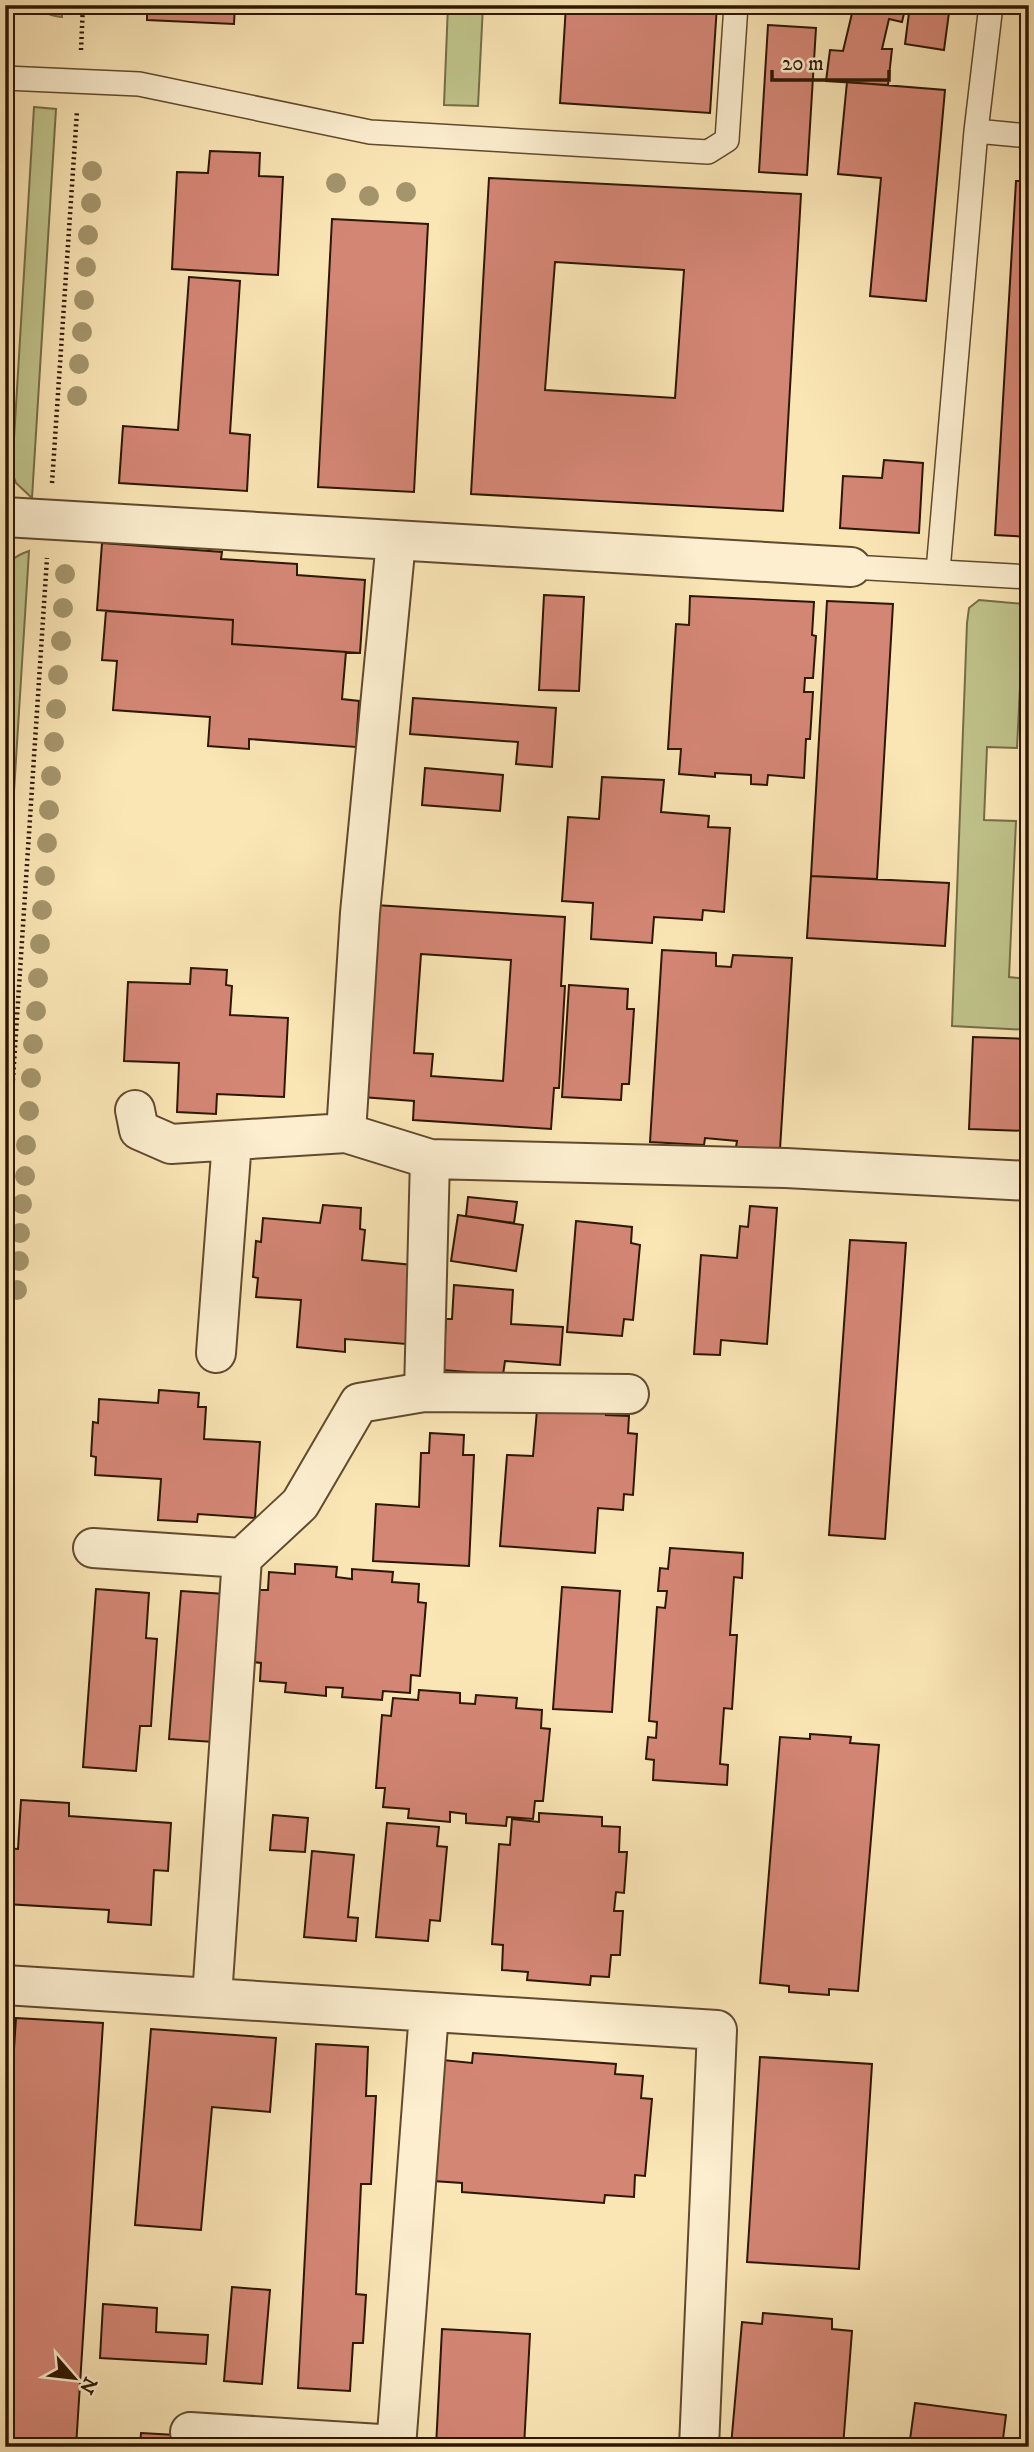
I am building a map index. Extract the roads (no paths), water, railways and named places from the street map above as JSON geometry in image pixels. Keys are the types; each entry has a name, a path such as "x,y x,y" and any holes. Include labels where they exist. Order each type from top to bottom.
{"street":[{"path":"5,517 851,567"},
{"path":"346,1133 360,913 396,541"},
{"path":"135,1110 139,1129 171,1144 346,1133 430,1159 786,1167 1029,1181"},
{"path":"216,1353 232,1141"},
{"path":"424,1392 430,1159"},
{"path":"212,1997 242,1558 300,1504 359,1402 424,1392 629,1394"},
{"path":"93,1548 242,1558"},
{"path":"5,1985 717,2030 699,2447"},
{"path":"190,2432 396,2446 429,2012"}],"lane":[{"path":"5,78 139,83 370,132 708,152 727,140 736,5"},
{"path":"938,571 976,131 991,5"},
{"path":"976,131 1029,136"},
{"path":"851,567 1029,577"}]}
